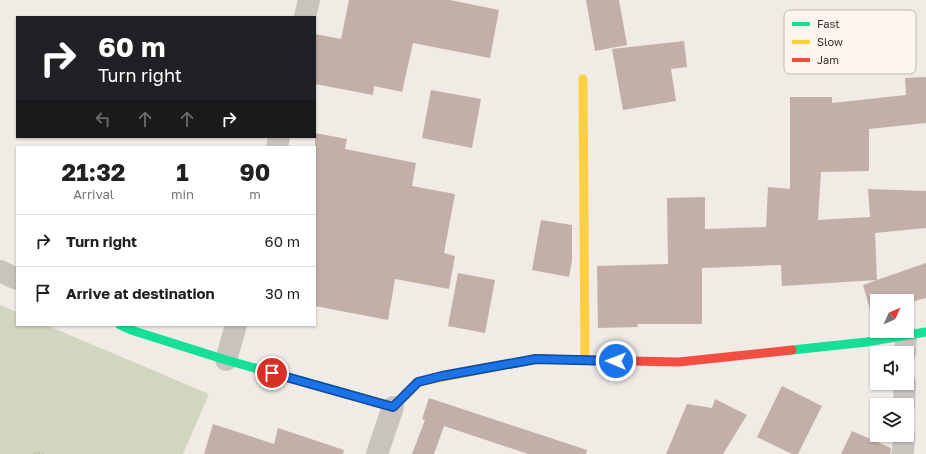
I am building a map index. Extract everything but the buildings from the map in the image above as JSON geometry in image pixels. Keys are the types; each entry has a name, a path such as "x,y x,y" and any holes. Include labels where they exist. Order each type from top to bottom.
{"street":[{"path":"305,16 309,0"},
{"path":"583,79 585,360"},
{"path":"0,272 16,279"},
{"path":"122,326 226,360 393,407"},
{"path":"226,360 236,326"},
{"path":"377,454 393,407 418,382 536,359 679,362 867,342 912,340"},
{"path":"902,454 904,442"}],"path":[{"path":"34,454 44,454"}],"green space":[{"path":"0,305 16,312 16,326 48,326 209,394 183,454 0,454"}],"traffic: fast":[{"path":"122,326 226,360 363,398"},
{"path":"792,350 867,342 926,332"}],"traffic: slow":[{"path":"583,79 585,360"},
{"path":"363,398 393,407 418,382 510,364"}],"traffic: jam":[{"path":"510,364 536,359 679,362 792,350"}],"route":[{"path":"272,373 393,407 418,382 442,376 536,359 616,361"}]}
